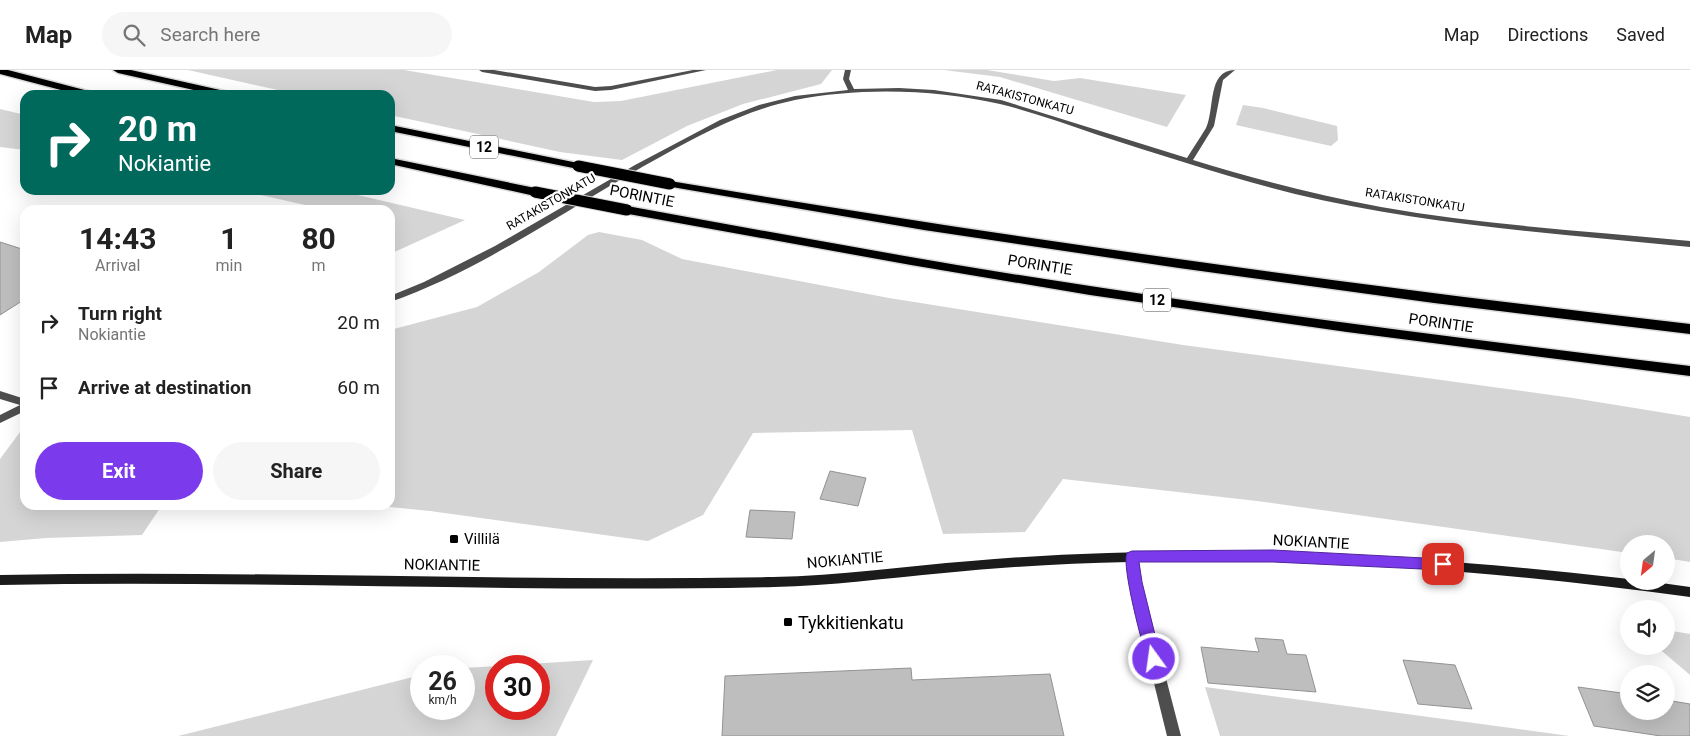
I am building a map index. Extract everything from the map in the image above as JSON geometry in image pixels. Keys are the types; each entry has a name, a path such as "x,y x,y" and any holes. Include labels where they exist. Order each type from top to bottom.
{"highway":[{"path":"118,70 207,90"},
{"path":"0,71 73,90"},
{"name":"PORINTIE","path":"395,129 670,184 851,216 1255,276 1520,310 1690,329"},
{"name":"PORINTIE","path":"395,163 627,210 1016,278 1266,316 1537,353 1690,370"}],"main road":[{"name":"NOKIANTIE","path":"0,580 180,578 646,584 783,582 976,565 1132,557 1273,556 1443,564 1626,583 1690,592"}],"street":[{"path":"482,70 595,89 612,88 704,70"},
{"path":"848,70 846,79 852,91"},
{"path":"1188,162 1210,126 1220,79 1232,70"},
{"name":"RATAKISTONKATU","path":"395,297 465,266 541,224 634,168 730,118 769,105 810,96 852,91 897,90 932,92 1001,102 1188,162 1277,187 1396,211 1451,219 1690,244"},
{"path":"0,395 20,401"},
{"path":"0,419 20,409"},
{"path":"1132,557 1135,582 1174,736"}],"shaded area":[{"path":"188,70 404,70 594,102 621,101 777,70 832,70 821,84 743,104 687,126 622,160 560,152 395,116 395,90 278,90"},
{"path":"944,70 987,70 1054,81 1080,78 1186,95 1167,127 1000,77"},
{"path":"1243,105 1337,126 1338,140 1331,146 1236,125"},
{"path":"0,109 20,114 20,149 0,147"},
{"path":"261,195 358,195 465,220 395,252 395,205 305,205"},
{"path":"599,232 642,240 682,259 889,298 1183,345 1573,398 1690,417 1690,562 1675,560 1675,535 1620,535 1620,552 1257,501 1063,479 1025,532 943,534 912,430 753,433 703,515 648,541 395,508 395,329 477,307 539,272 588,235"},
{"path":"20,432 20,510 159,510 142,535 46,538 0,542 0,459"},
{"path":"1675,632 1690,634 1690,675 1667,655 1675,655"},
{"path":"593,660 556,736 178,736 410,678 410,720 475,720 475,667 485,667 485,720 550,720 550,663"},
{"path":"1205,687 1570,736 1220,736"}],"building":[{"path":"0,242 20,248 20,302 0,315"},
{"path":"830,471 866,478 858,506 820,499"},
{"path":"750,510 795,512 792,539 746,537"},
{"path":"1255,638 1283,640 1287,654 1306,655 1316,692 1208,683 1201,647 1259,652"},
{"path":"1403,660 1455,665 1472,709 1418,704"},
{"path":"911,668 912,680 1050,674 1064,736 722,736 725,676"},
{"path":"1578,687 1620,693 1620,720 1675,720 1675,702 1690,704 1690,736 1661,736 1594,726"}],"place":[{"name":"Villilä","path":"454,539"},
{"name":"Tykkitienkatu","path":"788,622"}],"route":[{"path":"1154,659 1135,582 1132,557 1273,556 1443,564"}]}
